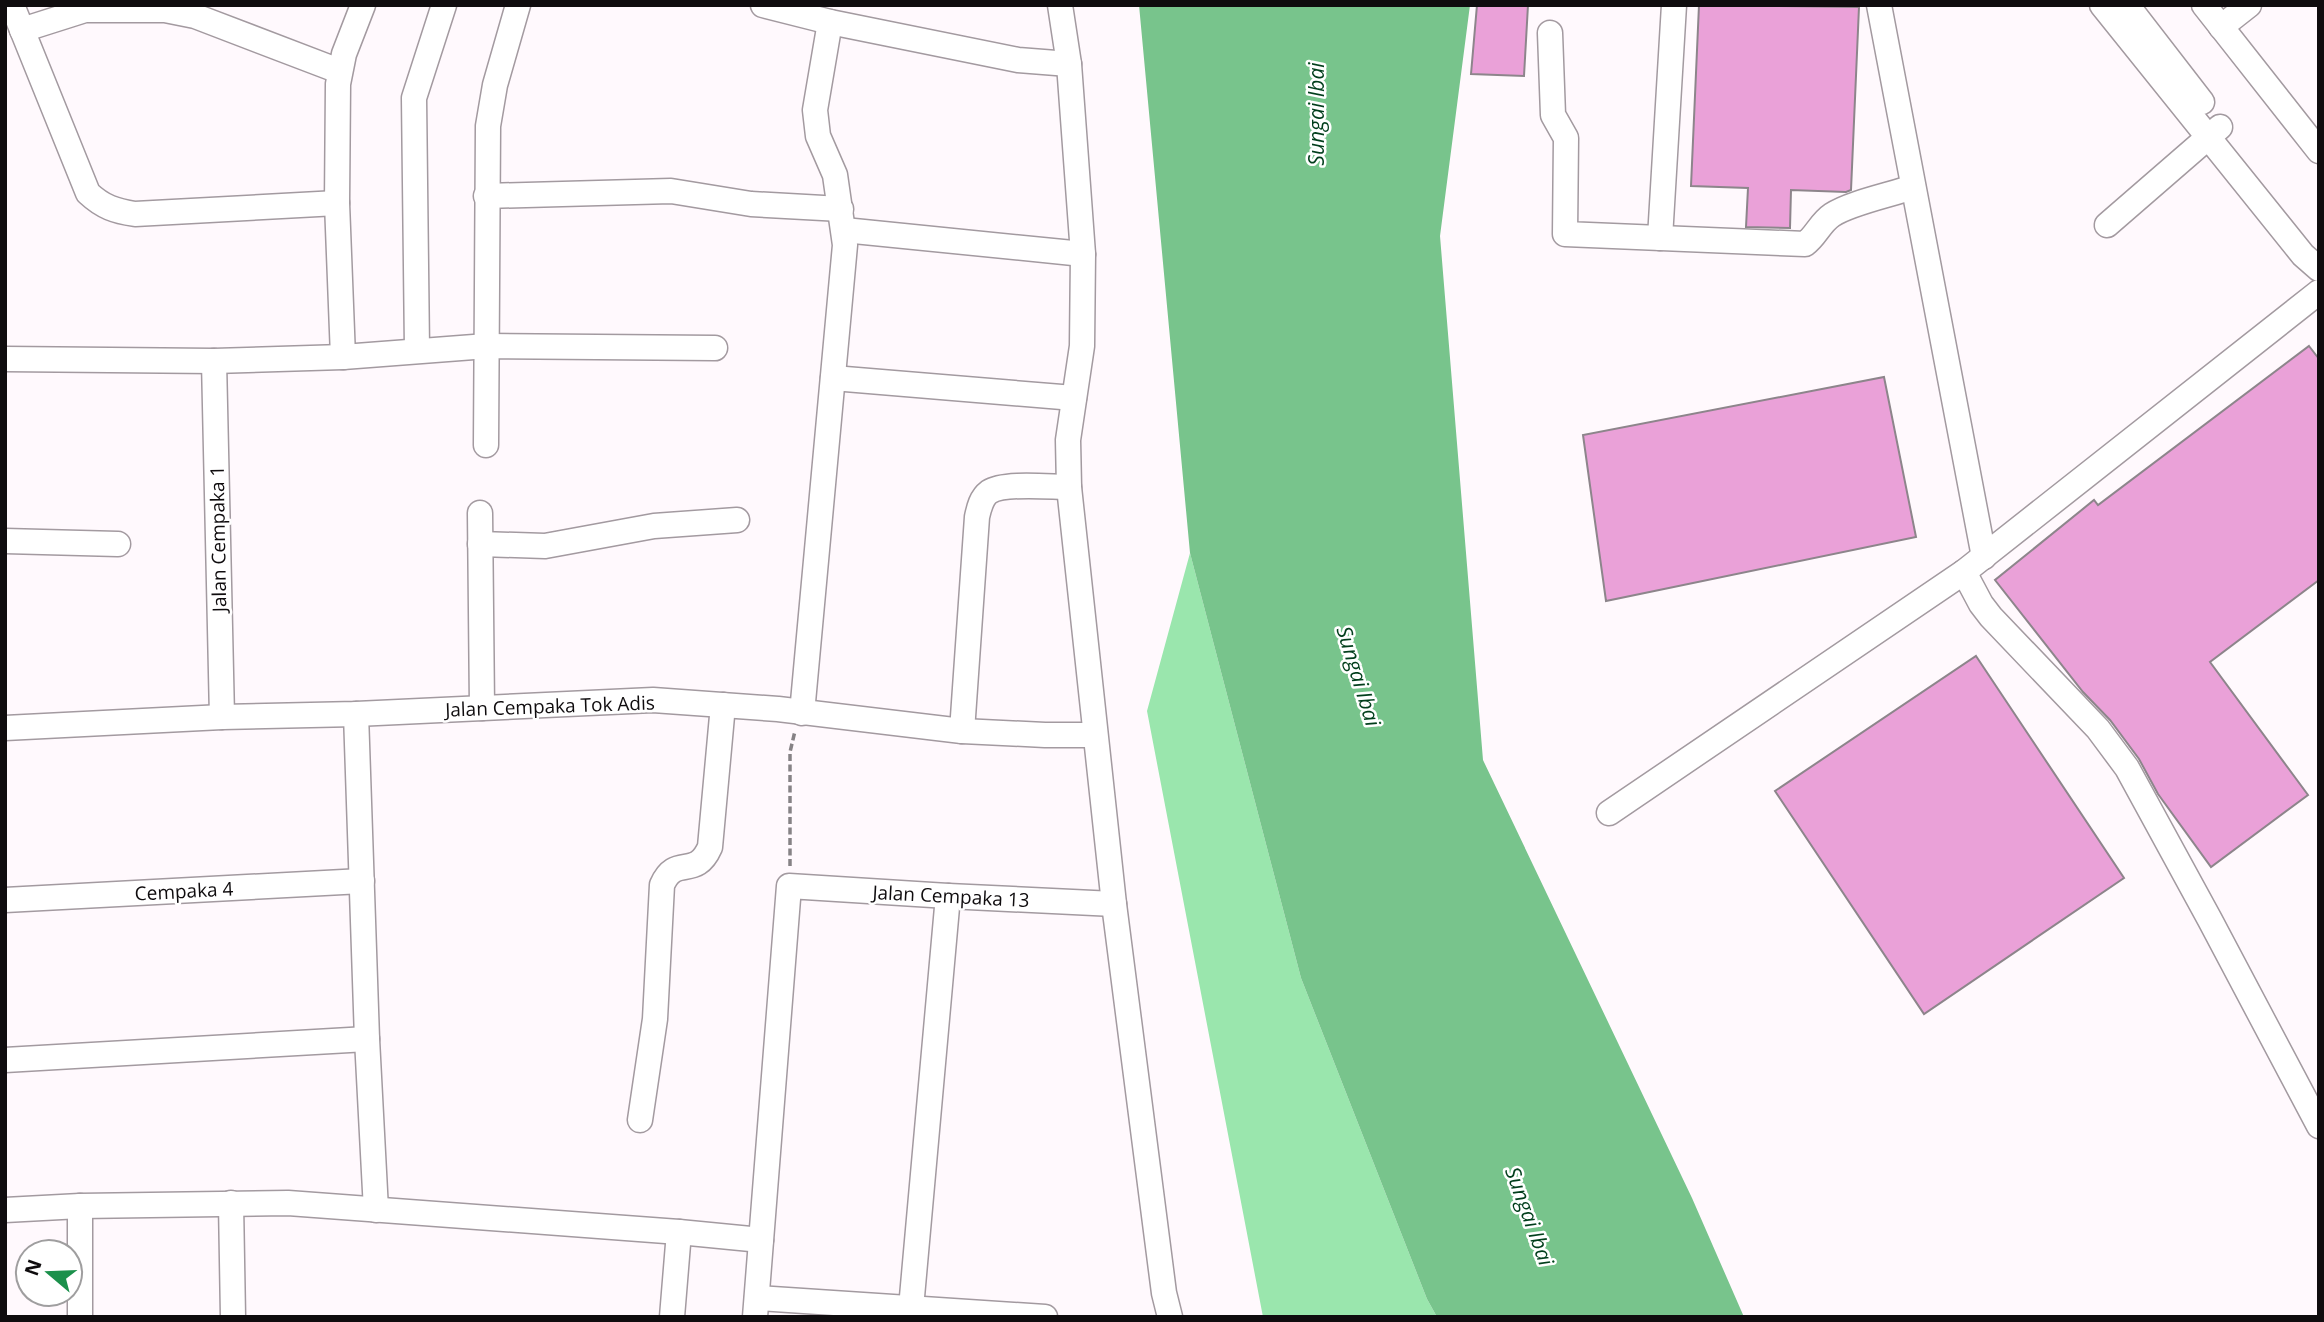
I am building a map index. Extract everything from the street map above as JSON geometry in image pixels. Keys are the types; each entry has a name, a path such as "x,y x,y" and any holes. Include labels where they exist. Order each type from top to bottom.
{"street":[{"path":"12,5 88,193 100,204 114,211 135,214 337,203"},
{"path":"342,357 337,203 339,71 363,5"},
{"path":"417,350 414,98 444,5"},
{"path":"762,5 830,22 1018,60 1069,64"},
{"path":"1060,5 1069,64 1083,254 1082,346 1071,419 1069,487 1114,904 1164,1293 1170,1317"},
{"path":"1660,238 1674,5"},
{"path":"1879,5 1984,557"},
{"path":"2102,5 2215,132 2319,257"},
{"path":"2127,5 2303,255 2319,269"},
{"path":"2204,5 2319,151"},
{"path":"2221,27 2249,5"},
{"path":"486,445 488,126 513,8"},
{"path":"22,30 85,10 165,10 195,16 339,71"},
{"path":"790,711 831,396 845,244 835,175 818,136 816,110 830,22"},
{"path":"1550,33 1553,115 1566,138 1565,234 1805,244 1812,239 1822,223 1838,211 1913,187"},
{"path":"2107,225 2215,132"},
{"path":"486,196 671,191 842,220 1083,254"},
{"path":"1609,813 1964,572 2319,292"},
{"path":"5,359 214,361 342,357 487,346 715,348"},
{"name":"Jalan Cempaka 1","path":"214,361 222,717"},
{"path":"831,396 1071,419"},
{"path":"962,731 976,517 980,504 987,493 999,487 1069,487"},
{"path":"480,513 482,708"},
{"path":"480,544 553,546 654,526 737,520"},
{"path":"5,541 118,544"},
{"path":"1964,572 1991,617 2098,729 2127,768 2319,1126"},
{"name":"Jalan Cempaka Tok Adis","path":"5,728 653,701 790,711 962,731 1094,735"},
{"path":"640,1120 655,1019 662,885 667,874 673,869 699,864 710,847 732,706"},
{"path":"356,714 367,1039 376,1210"},
{"name":"Cempaka 4","path":"5,900 362,881"},
{"path":"789,886 750,1239 756,1307 911,1308 1045,1317"},
{"name":"Jalan Cempaka 13","path":"789,886 1114,904"},
{"path":"911,1308 948,896"},
{"path":"5,1060 367,1039"},
{"path":"231,1203 233,1317"},
{"path":"5,1210 80,1206 288,1203 750,1239"},
{"path":"80,1206 80,1317"},
{"path":"672,1317 678,1232"}],"path":[{"path":"789,886 792,800 790,711"}],"shaded area":[{"path":"1190,553 1301,978 1427,1299 1437,1317 1263,1317 1147,711"}],"water":[{"name":"Sungai Ibai","path":"1139,5 1470,5 1440,236 1483,760 1692,1198 1744,1317 1437,1317 1427,1299 1301,978 1190,553"}],"building":[{"path":"1477,5 1528,5 1524,76 1471,74"},
{"path":"1699,5 1859,7 1851,190 1791,190 1790,228 1746,227 1748,188 1691,186"},
{"path":"2309,346 2319,359 2319,580 2210,662 2308,795 2211,867 2158,794 2139,759 2110,720 2083,692 1995,580 2094,500 2098,505"},
{"path":"1884,377 1916,537 1606,601 1583,435"},
{"path":"1976,656 2124,878 1924,1014 1775,791"}]}
